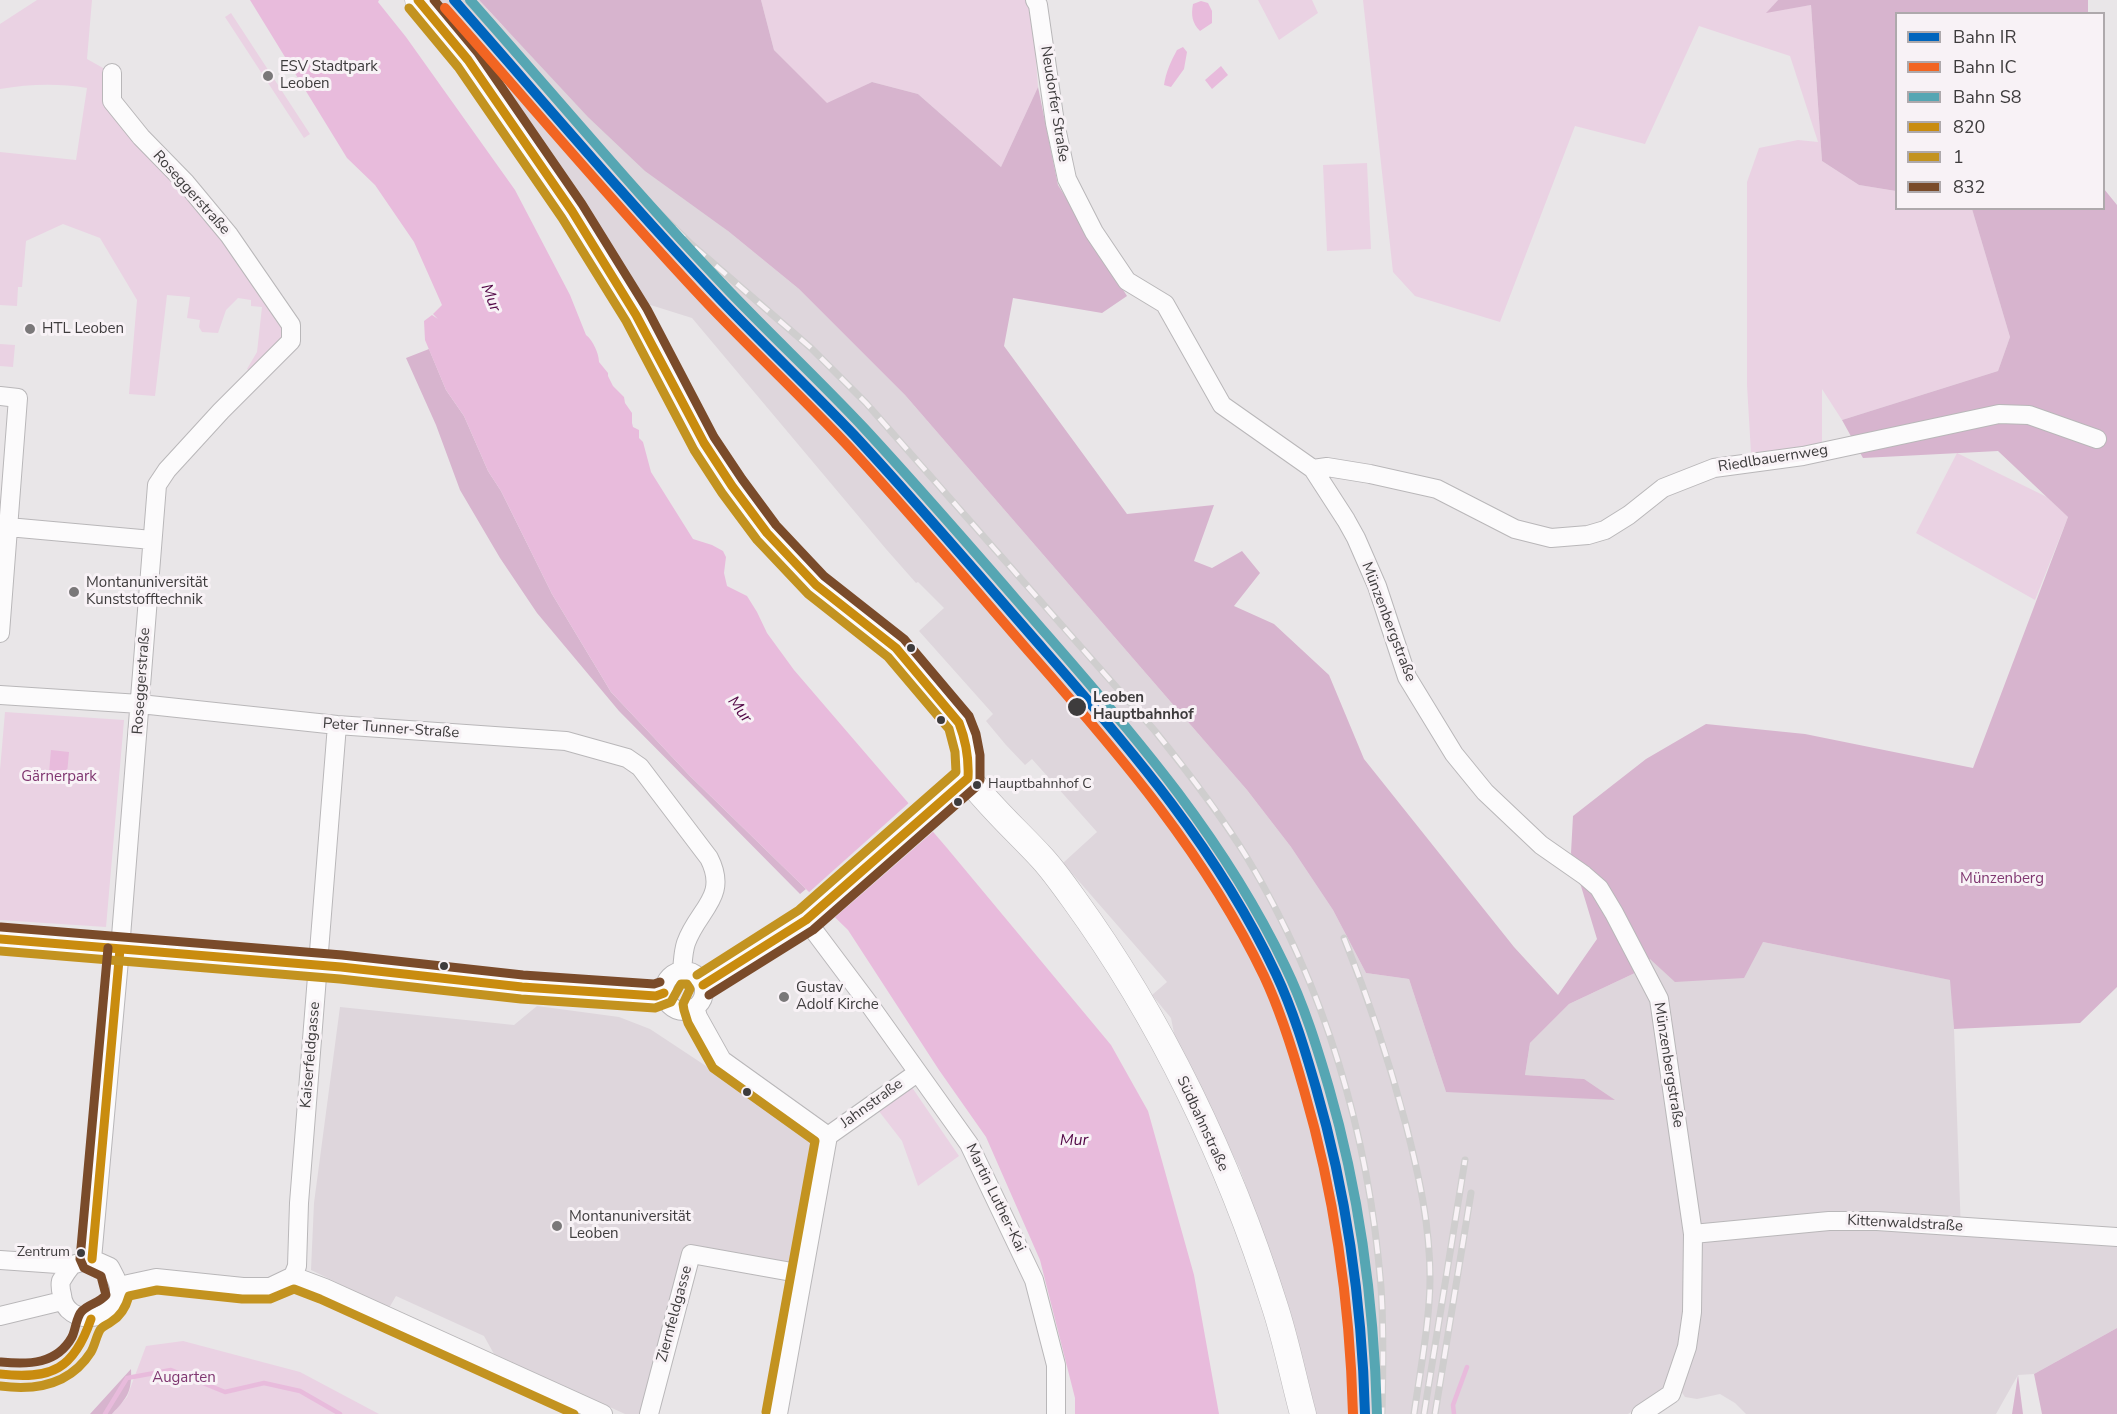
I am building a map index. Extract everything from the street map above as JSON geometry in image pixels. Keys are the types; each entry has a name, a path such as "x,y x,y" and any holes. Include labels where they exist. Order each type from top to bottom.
{"main road":[{"path":"418,0 468,60 572,211 636,315 704,443 767,533 816,585 896,648 959,723 969,754 968,778"},
{"name":"Südbahnstraße","path":"968,778 983,797 1044,860 1075,900 1135,992 1202,1119 1275,1305 1303,1414"}],"street":[{"name":"Neudorfer Straße","path":"1035,0 1038,5 1055,123 1067,179 1094,232 1127,281 1165,304 1222,405 1312,469"},
{"name":"Roseggerstraße","path":"92,1259 120,949 155,494 161,477 253,389 291,342 291,325 229,235 184,182 141,137 112,101 112,73"},
{"path":"0,396 18,398 0,633"},
{"name":"Riedlbauernweg","path":"1312,469 1327,467 1437,489 1515,529 1551,538 1588,535 1605,530 1629,515 1663,488 1714,468 1803,456 1999,414 2029,415 2097,439"},
{"name":"Münzenbergstraße","path":"1312,469 1356,538 1377,586 1407,677 1454,754 1485,792 1541,845 1584,874 1599,888 1659,999 1693,1234 1692,1312 1687,1347 1671,1394 1641,1414"},
{"path":"8,527 152,540"},
{"name":"Peter Tunner-Straße","path":"0,695 140,704 337,725 566,741 627,758 640,767 716,870 716,892 686,942 682,971"},
{"name":"Kaiserfeldgasse","path":"294,1276 297,1266 299,1203 337,725"},
{"path":"703,985 811,916 968,778"},
{"name":"Martin Luther-Kai","path":"811,916 869,1004 969,1144 1034,1280 1056,1365 1056,1414"},
{"path":"0,939 319,966 522,987 656,996 664,993"},
{"path":"682,971 693,973 703,985 702,998 695,1007 684,1011 678,1010 666,1000 665,983 669,977 682,971"},
{"name":"Jahnstraße","path":"695,1007 698,1017 722,1060 828,1136"},
{"name":"Jahnstraße","path":"778,1414 828,1136 917,1073"},
{"name":"Kittenwaldstraße","path":"1693,1234 1829,1221 1877,1221 2117,1237"},
{"name":"Ziernfeldgasse","path":"649,1414 691,1254 803,1274"},
{"path":"0,1260 72,1265 92,1259 110,1267 119,1286 117,1298 110,1311 91,1319 73,1313 62,1301 60,1283 72,1265"},
{"path":"119,1286 156,1278 243,1287 270,1287 294,1276 603,1414"},
{"path":"0,1316 62,1301"}],"shaded area":[{"path":"432,0 479,0 501,24 728,231 799,289 905,395 1247,790 1291,847 1333,910 1366,973 1409,979 1446,1092 1584,1079 1525,1075 1530,1043 1569,1004 1637,972 1650,959 1763,942 1951,980 1961,1233 2117,1246 2117,1328 2034,1374 2018,1375 1996,1414 1746,1414 1735,1403 1720,1394 1697,1399 1685,1397 1681,1391 1664,1389 1628,1414 1315,1414 1280,1283 1240,1169 1175,1038 1171,1018 1152,995 1167,982 1063,863 1097,832 1032,759 1025,765 1006,745 986,721 993,714 919,631 944,608 918,582 916,583 886,549 692,318 641,302"},
{"name":"Montanuniversität Leoben","path":"537,1006 619,1017 650,1029 818,1140 794,1266 688,1249 644,1414 625,1414 494,1354 484,1336 396,1296 389,1308 311,1270 314,1203 340,1007 514,1025"}],"green space":[{"path":"37,0 92,0 87,59 112,73 112,101 291,325 255,377 247,369 257,352 262,307 251,306 251,300 238,298 226,310 218,333 202,332 199,327 200,320 187,318 190,297 167,295 155,396 129,394 137,300 100,238 63,224 26,241 22,287 18,287 17,306 0,305 0,152 76,160 87,88 44,85 0,89 0,24"},
{"name":"Münzenberg","path":"479,0 761,0 774,50 827,103 872,82 918,94 1001,167 1038,87 1058,185 1127,296 1102,313 1013,298 1004,346 1127,514 1214,505 1194,561 1212,568 1242,551 1260,573 1234,606 1274,624 1329,675 1364,759 1514,947 1558,995 1597,939 1571,853 1573,816 1646,759 1706,724 1805,734 1973,768 2068,517 1998,451 1863,458 1842,420 1998,371 2010,337 1972,210 2105,210 2105,190 2117,205 2117,987 2080,1023 1954,1029 1950,980 1763,942 1744,978 1675,982 1650,959 1637,972 1569,1004 1530,1043 1525,1075 1584,1079 1615,1100 1446,1092 1409,979 1366,973 1333,910 1291,847 1247,790 905,395 799,289 728,231 645,171 588,117"},
{"path":"761,0 1027,0 1032,10 1038,87 1001,167 918,94 872,82 827,104 774,50"},
{"path":"1258,0 1312,0 1318,13 1279,40"},
{"path":"1363,0 1778,0 1767,12 1811,5 1822,161 1859,185 1895,191 1895,210 1972,210 2010,337 1998,371 1842,420 1822,389 1822,447 1751,453 1747,385 1747,182 1759,148 1798,140 1818,142 1790,56 1699,26 1645,144 1575,126 1500,322 1415,296 1393,272"},
{"path":"1778,0 2088,0 2088,12 1895,12 1895,191 1859,185 1822,161 1811,5 1766,13"},
{"name":"ESV Stadtpark Leoben","path":"231,13 310,134 304,138 225,17"},
{"path":"1367,163 1371,249 1327,251 1323,165"},
{"path":"0,344 15,345 13,367 0,366"},
{"path":"429,349 446,390 464,416 488,471 501,491 552,594 611,692 690,776 806,889 800,894 619,711 537,613 500,558 460,490 436,425 406,358"},
{"path":"1957,453 2047,497 2068,517 2035,600 1916,533"},
{"name":"Gärnerpark","path":"5,712 124,720 106,927 0,920 0,770"},
{"path":"911,1086 959,1156 918,1186 902,1141 878,1110"},
{"path":"2117,1328 2117,1414 2042,1414 2034,1374"},
{"name":"Augarten","path":"183,1341 300,1372 379,1414 112,1414 127,1397 146,1346"},
{"path":"131,1369 131,1383 125,1399 112,1414 90,1414"},
{"path":"2018,1375 2023,1414 2012,1414"}],"water":[{"name":"Mur","path":"250,0 379,0 378,2 406,37 515,190 570,295 586,335 595,347 599,362 608,373 613,386 624,397 632,413 633,427 639,430 639,438 643,442 651,472 693,539 723,551 726,557 724,573 727,586 747,596 767,633 794,670 947,848 1111,1045 1148,1111 1194,1275 1219,1414 1075,1414 1075,1398 1040,1260 986,1137 939,1070 848,930 690,776 611,692 552,594 501,491 488,471 464,416 446,390 425,340 424,321 432,315 438,319 433,314 442,305 414,242 375,185 347,158"},
{"path":"1201,1 1208,3 1212,11 1212,23 1200,31 1194,22 1192,12 1193,4"},
{"path":"1183,47 1187,52 1184,69 1171,87 1164,85 1167,71 1177,50"},
{"path":"1221,66 1228,75 1212,89 1205,80"},
{"path":"51,750 69,752 67,774 49,773"}],"pier":[{"path":"911,801 935,830 833,919 807,894"}],"waterway":[{"path":"1454,1414 1453,1405 1467,1367"},
{"path":"105,1414 127,1378 171,1370 225,1392 264,1383 300,1391 340,1414"}],"railway":[{"path":"467,0 653,207 692,245 811,348 866,403 1155,731 1236,840 1274,906 1299,957 1339,1063 1354,1118 1375,1230 1381,1287 1382,1414"},
{"path":"1344,938 1393,1077 1415,1163 1426,1220 1430,1258 1430,1294 1414,1414"},
{"path":"1424,1414 1465,1160"},
{"path":"1435,1414 1471,1193"}],"rail line":[{"name":"IR","path":"454,0 686,262 854,435 950,542 1141,764 1201,844 1253,929 1276,974 1308,1059 1327,1128 1351,1250 1360,1331 1365,1414"},
{"name":"S8","path":"470,0 664,220 730,292 864,428 980,557 1147,753 1208,834 1236,877 1262,920 1298,996 1320,1057 1340,1128 1364,1250 1373,1331 1377,1414"},
{"name":"IC","path":"445,8 675,269 832,429 919,524 1129,769 1216,889 1264,976 1276,1004 1296,1061 1315,1130 1339,1250 1348,1332 1353,1414"}],"transit line":[{"name":"820","path":"418,0 468,60 572,211 636,315 704,443 732,486 767,533 816,585 896,648 959,723 964,737 968,778 806,920 703,985"},
{"name":"832","path":"434,0 478,53 582,204 647,309 714,437 742,479 776,525 824,576 904,639 969,716 976,734 980,755 980,780 977,786 813,930 709,995"},
{"name":"1","path":"409,8 458,67 562,218 626,321 694,450 757,540 808,594 888,657 949,729 955,752 956,772 799,910 697,975"},
{"name":"832","path":"1,927 342,955 523,975 654,984 660,982"},
{"name":"820","path":"0,939 341,967 522,987 656,996 664,993"},
{"name":"832","path":"1,1362 32,1363 59,1353 72,1337 78,1316 82,1311 106,1295 101,1276 84,1268 80,1259 108,948"},
{"name":"820","path":"92,1259 120,949"},
{"name":"1","path":"0,951 340,979 521,999 655,1008 671,1002 681,984 687,984 690,989 683,1004 688,1023 713,1068 815,1141 766,1412"},
{"name":"1","path":"0,1386 39,1386 62,1379 73,1372 91,1352 101,1329 120,1314 129,1296 157,1290 242,1299 270,1299 294,1289 574,1414"},
{"name":"820","path":"0,1374 34,1375 59,1368 77,1350 91,1319"}],"place":[{"name":"ESV Stadtpark Leoben","path":"268,76"},
{"name":"HTL Leoben","path":"30,329"},
{"name":"Montanuniversität Kunststofftechnik","path":"74,592"},
{"name":"Leoben Hauptbahnhof","path":"1077,707"},
{"name":"Hauptbahnhof C","path":"977,785"},
{"name":"Gustav Adolf Kirche","path":"784,997"},
{"name":"Montanuniversität Leoben","path":"557,1226"},
{"name":"Zentrum","path":"81,1253"}]}
